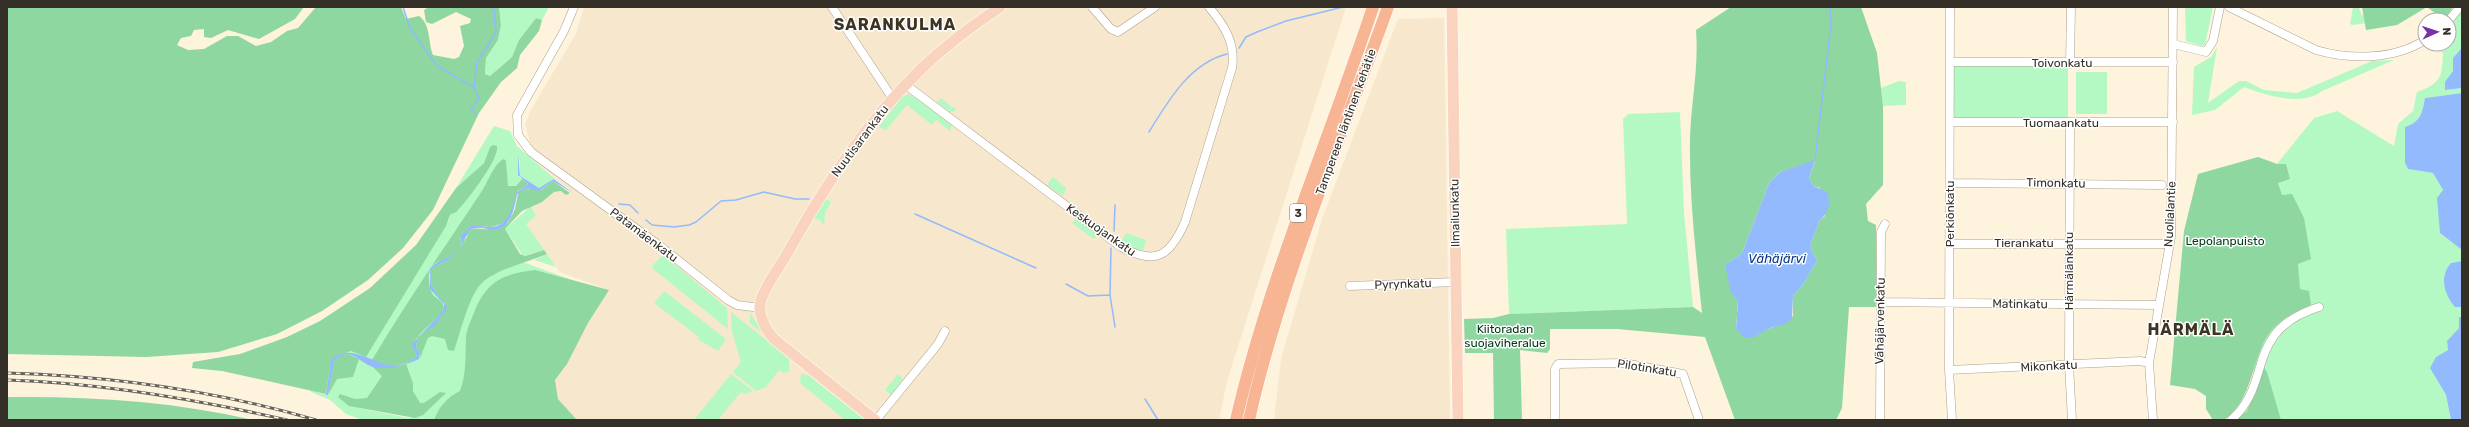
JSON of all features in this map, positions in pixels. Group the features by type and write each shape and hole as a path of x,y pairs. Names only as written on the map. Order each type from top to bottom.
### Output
{"highway":[{"name":"Tampereen läntinen kehätie","path":"1249,420 1274,325 1292,267 1388,7"},
{"name":"Tampereen läntinen kehätie","path":"1236,420 1261,320 1372,8"}],"main road":[{"name":"Nuutisarankatu","path":"761,308 763,296 832,178 852,147 906,85 955,40 1000,7"},
{"name":"Ilmailunkatu","path":"1452,7 1458,420"},
{"path":"761,308 764,324 774,339 875,420"}],"street":[{"name":"Patamäenkatu","path":"574,7 564,31 520,107 516,125 522,143 531,152 660,246 728,300 737,305 761,308"},
{"path":"832,7 893,99"},
{"path":"1092,7 1112,29 1118,32 1155,7"},
{"name":"Keskuojankatu","path":"906,85 1121,247 1138,257 1157,255 1169,250 1176,242 1185,222 1232,68 1234,57 1228,33 1209,7"},
{"name":"Perkiönkatu","path":"1950,7 1949,370 1952,420"},
{"path":"2070,64 2071,7"},
{"name":"Nuolialantie","path":"2151,420 2149,363 2170,244 2173,122 2173,7"},
{"path":"2173,44 2206,52 2213,41 2220,7"},
{"path":"2230,7 2310,48 2331,55 2345,57 2384,54 2407,48 2417,44"},
{"name":"Toivonkatu","path":"1951,62 2070,64 2173,62"},
{"name":"Tuomaankatu","path":"1950,122 2173,122"},
{"name":"Härmälänkatu","path":"2070,123 2069,365 2072,420"},
{"name":"Timonkatu","path":"1950,183 2162,184"},
{"name":"Vähäjärvenkatu","path":"1880,420 1881,232 1885,224"},
{"name":"Tierankatu","path":"1950,244 2170,244"},
{"name":"Pyrynkatu","path":"1350,286 1456,282"},
{"name":"Matinkatu","path":"1881,302 2159,305"},
{"path":"2231,420 2239,411 2252,389 2271,338 2293,319 2319,307"},
{"path":"875,420 938,344 946,331"},
{"name":"Mikonkatu","path":"1949,370 2140,361 2149,363"},
{"name":"Pilotinkatu","path":"1555,420 1555,369 1558,364 1562,363 1624,363 1680,372 1686,377 1699,420"}],"shaded area":[{"path":"584,7 1346,7 1227,381 1219,420 577,420 558,399 555,380 567,364 588,323 609,290 560,272 525,224 536,216 531,206 542,202 556,191 574,194 535,161 525,124 532,108 576,34"},
{"path":"1444,18 1450,420 1274,420 1281,359 1322,219 1398,19"}],"green space":[{"path":"7,7 304,7 295,19 259,39 228,30 211,38 204,37 204,29 194,30 191,36 181,38 177,45 188,50 204,49 227,36 238,36 256,46 271,42 287,31 298,28 316,7 401,7 406,19 419,16 426,24 433,55 454,59 459,57 464,46 460,26 470,23 471,19 456,12 432,24 426,22 424,10 429,7 499,7 501,25 498,40 486,58 485,74 490,76 512,57 519,40 536,18 542,20 539,31 520,55 517,68 501,82 479,113 433,210 403,248 368,280 322,311 277,334 218,352 146,357 7,354"},
{"path":"499,7 549,7 542,20 536,18 519,40 512,57 490,76 485,74 486,58 498,40 501,25"},
{"name":"Kiitoradan suojaviheralue","path":"1731,7 1861,7 1877,53 1883,106 1883,185 1866,204 1868,221 1876,225 1877,307 1849,307 1842,408 1836,420 1735,420 1705,337 1617,329 1550,329 1550,349 1547,353 1520,350 1522,420 1494,420 1493,353 1465,353 1464,319 1493,318 1509,314 1693,307 1702,313 1693,226 1690,161 1690,139 1696,71 1696,30","holes":["1815,161 1809,179 1814,186 1820,188 1825,216 1819,221 1811,243 1811,249 1817,261 1802,286 1793,296 1793,316 1785,323 1760,333 1736,329 1738,299 1725,265 1742,253 1769,183 1780,172"]},
{"path":"2185,7 2213,7 2205,45 2202,46 2186,41"},
{"path":"2353,7 2359,7 2361,14 2367,18 2367,23 2350,24"},
{"path":"2362,7 2427,7 2397,25 2366,30"},
{"path":"2427,7 2453,7 2450,12 2434,12"},
{"path":"2462,11 2462,49 2453,58 2453,71 2445,90 2462,88 2462,93 2425,98 2418,120 2405,128 2405,163 2408,169 2433,173 2443,190 2440,233 2462,250 2462,261 2451,263 2455,307 2462,307 2459,328 2447,341 2448,350 2436,357 2435,377 2446,395 2451,420 2237,420 2247,409 2255,391 2255,377 2253,370 2271,198 2258,157 2277,164 2314,118 2337,111 2394,146 2398,124 2413,111 2417,92 2431,86 2436,82 2441,74 2443,53 2440,52 2457,52 2457,18"},
{"path":"2217,47 2208,103 2239,81 2246,81 2264,90 2297,93 2372,61 2394,60 2322,91 2314,96 2294,99 2283,98 2244,87 2215,110 2192,115 2194,67 2211,57"},
{"path":"1954,66 2068,66 2068,120 1954,120"},
{"path":"2076,72 2107,72 2107,114 2076,114"},
{"path":"1899,81 1906,82 1906,105 1883,106 1881,88"},
{"path":"909,94 920,100 952,125 950,131 936,120 932,125 907,105 886,130 879,127 902,97"},
{"path":"941,98 953,108 956,107 955,111 950,112 937,102"},
{"path":"1680,112 1684,213 1693,307 1509,314 1506,229 1627,224 1623,119 1628,114"},
{"path":"494,126 510,131 517,146 555,179 539,188 520,176 519,154 519,177 522,179 516,186 509,187 506,180 506,161 500,161 487,185 440,253 520,261 607,293 540,395 562,420 428,420 421,418 419,420 363,420 346,414 330,400 311,392 311,390 328,395 329,393 306,347 448,222 450,215 457,211 483,178 490,147 484,163 456,188","holes":["349,406 417,417 408,418"]},
{"path":"493,145 497,146 497,152 488,169 462,205 456,212 450,215 446,226 366,357 351,351 336,356 330,366 326,394 222,371 192,368 193,362 240,354 287,337 320,321 370,288 416,245 456,188 484,163 490,147"},
{"name":"Lepolanpuisto","path":"2258,157 2277,164 2286,164 2290,179 2278,183 2282,195 2292,194 2304,218 2311,259 2298,264 2300,289 2309,291 2311,305 2284,319 2273,329 2264,342 2245,394 2239,404 2233,413 2224,420 2213,420 2206,409 2206,396 2195,389 2170,385 2184,231 2198,174"},
{"path":"504,159 506,161 508,186 516,186 522,179 528,184 517,192 513,209 504,223 491,227 471,226 460,239 462,241 460,247 467,237 468,232 471,230 489,229 508,223 515,209 518,193 527,188 541,190 553,181 570,193 566,195 561,191 554,192 542,202 522,211 505,229 520,254 525,256 544,250 547,254 511,267 486,279 480,285 472,299 454,351 448,350 445,339 432,336 428,338 420,358 420,353 416,347 418,337 440,319 446,304 433,288 431,279 432,268 448,260 452,254 433,265 483,190 497,165"},
{"path":"1053,177 1066,188 1063,196 1047,185"},
{"path":"826,199 831,202 825,213 824,225 819,219 814,219"},
{"path":"531,206 536,216 526,224 544,250 523,256 505,229"},
{"path":"1076,219 1096,234 1096,238 1092,238 1072,223"},
{"path":"1126,233 1146,240 1143,251 1126,246 1121,242"},
{"path":"547,254 556,267 534,260"},
{"path":"663,255 727,308 728,329 653,269 652,266"},
{"path":"430,270 429,284 433,295 442,302 444,309 441,314 415,340 413,346 417,356 407,363 395,365 384,364 372,360"},
{"path":"535,270 609,290 588,323 567,364 555,380 558,399 577,420 434,420 444,403 451,396 460,391 465,371 466,336 468,326 480,300 498,280 514,274"},
{"path":"664,291 726,339 718,351 697,339 699,337 654,303"},
{"path":"731,312 789,358 789,371 784,373 779,370 766,387 756,391 733,372 741,362 732,332"},
{"path":"750,313 766,336 750,323"},
{"path":"348,354 359,359 353,377 337,379 328,395 334,360 341,355"},
{"path":"406,364 413,383 413,391 420,403 424,403 440,392 446,393 423,415 415,418 349,406 338,397 340,394 355,399 367,398 382,376 373,367 396,367"},
{"path":"2264,367 2267,372 2281,420 2237,420 2247,411"},
{"path":"731,374 753,391 745,394 741,392 718,420 694,420"},
{"path":"801,374 808,375 865,420 845,420 800,383"},
{"path":"898,374 903,379 891,395 885,390"},
{"path":"7,397 131,401 192,408 253,420 7,420"}],"water":[{"path":"2461,49 2462,88 2445,90 2445,82 2453,71 2453,58"},
{"path":"2462,93 2462,250 2440,233 2437,198 2443,190 2433,173 2408,169 2405,163 2405,127 2418,120 2425,98"},
{"path":"518,155 520,176 539,188 554,179 574,194 553,181 539,191 527,188 517,194 510,220 506,225 495,230 475,228 469,231 462,245 458,249 461,245 461,236 471,226 494,227 508,217 513,206 516,193 528,184 518,175"},
{"name":"Vähäjärvi","path":"1815,160 1809,179 1814,186 1827,192 1829,200 1827,211 1819,221 1811,243 1811,249 1817,261 1802,286 1793,296 1792,319 1786,324 1770,328 1752,338 1744,337 1736,329 1738,300 1731,293 1725,265 1742,253 1769,183 1780,172"},
{"path":"456,251 448,260 432,268 431,283 444,301 447,309 435,325 419,336 444,309 444,304 430,289 430,269 436,263"},
{"path":"2462,261 2462,307 2455,307 2448,297 2444,280 2447,268 2451,263"},
{"path":"2459,317 2462,317 2462,420 2451,420 2446,395 2430,368 2436,357 2448,350 2447,341 2459,328"},
{"path":"418,338 416,347 420,353 419,359 399,366 390,368 372,367 351,355 346,354 341,356 334,361 328,395 326,395 331,360 341,354 351,353 383,363 394,365 405,363 417,356 412,345"}],"waterway":[{"path":"403,7 410,28 437,66 474,87 479,98 471,109 476,114"},
{"path":"474,87 477,63 496,32 494,18 495,11 491,7"},
{"path":"1239,48 1246,37 1257,32 1286,21 1343,7"},
{"path":"1815,160 1831,24 1830,7"},
{"path":"1149,132 1172,96 1191,74 1214,59 1227,54"},
{"path":"646,220 652,225 674,227 689,225 696,222 721,201 736,200 764,192 795,199 809,199"},
{"path":"619,204 630,205 638,213"},
{"path":"1114,231 1115,205"},
{"path":"915,214 1036,268"},
{"path":"1111,248 1110,295 1115,327"},
{"path":"1066,284 1088,296 1110,295"},
{"path":"1145,399 1158,420"}],"railway":[{"path":"7,373 85,378 163,387 241,401 316,420"},
{"path":"7,380 113,388 218,405 287,420"}],"district":[{"name":"SARANKULMA","path":"895,24"},
{"name":"HÄRMÄLÄ","path":"2191,329"}]}
